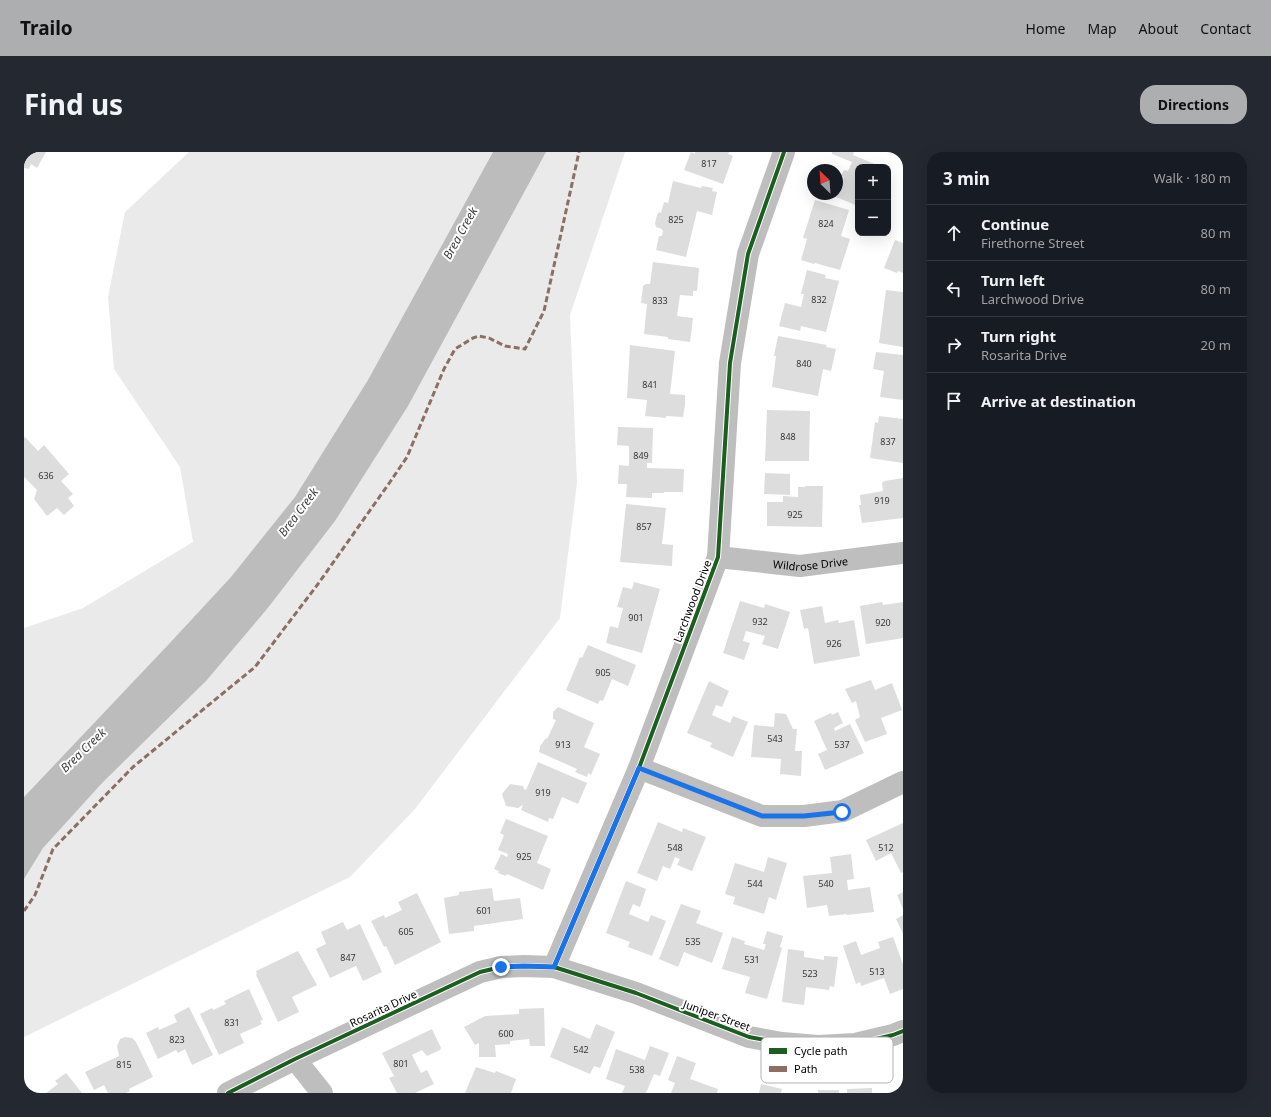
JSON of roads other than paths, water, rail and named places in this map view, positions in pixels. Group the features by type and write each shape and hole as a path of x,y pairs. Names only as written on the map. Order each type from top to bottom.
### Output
{"street":[{"name":"Larchwood Drive","path":"554,967 639,768 718,557 730,362 748,254 784,152"},
{"name":"Wildrose Drive","path":"718,557 800,566 903,553"},
{"path":"639,768 762,816 804,816 842,812 903,782"},
{"name":"Rosarita Drive","path":"228,1093 295,1059 480,972 501,967 554,967"},
{"name":"Juniper Street","path":"554,967 636,994 749,1037 761,1039"},
{"name":"Juniper Street","path":"884,1037 903,1031"},
{"path":"295,1059 322,1093"}],"water":[{"name":"Brea Creek","path":"493,152 546,152 408,406 335,521 267,609 206,681 103,782 43,848 24,879 24,797 231,577 295,497 368,380"}]}
